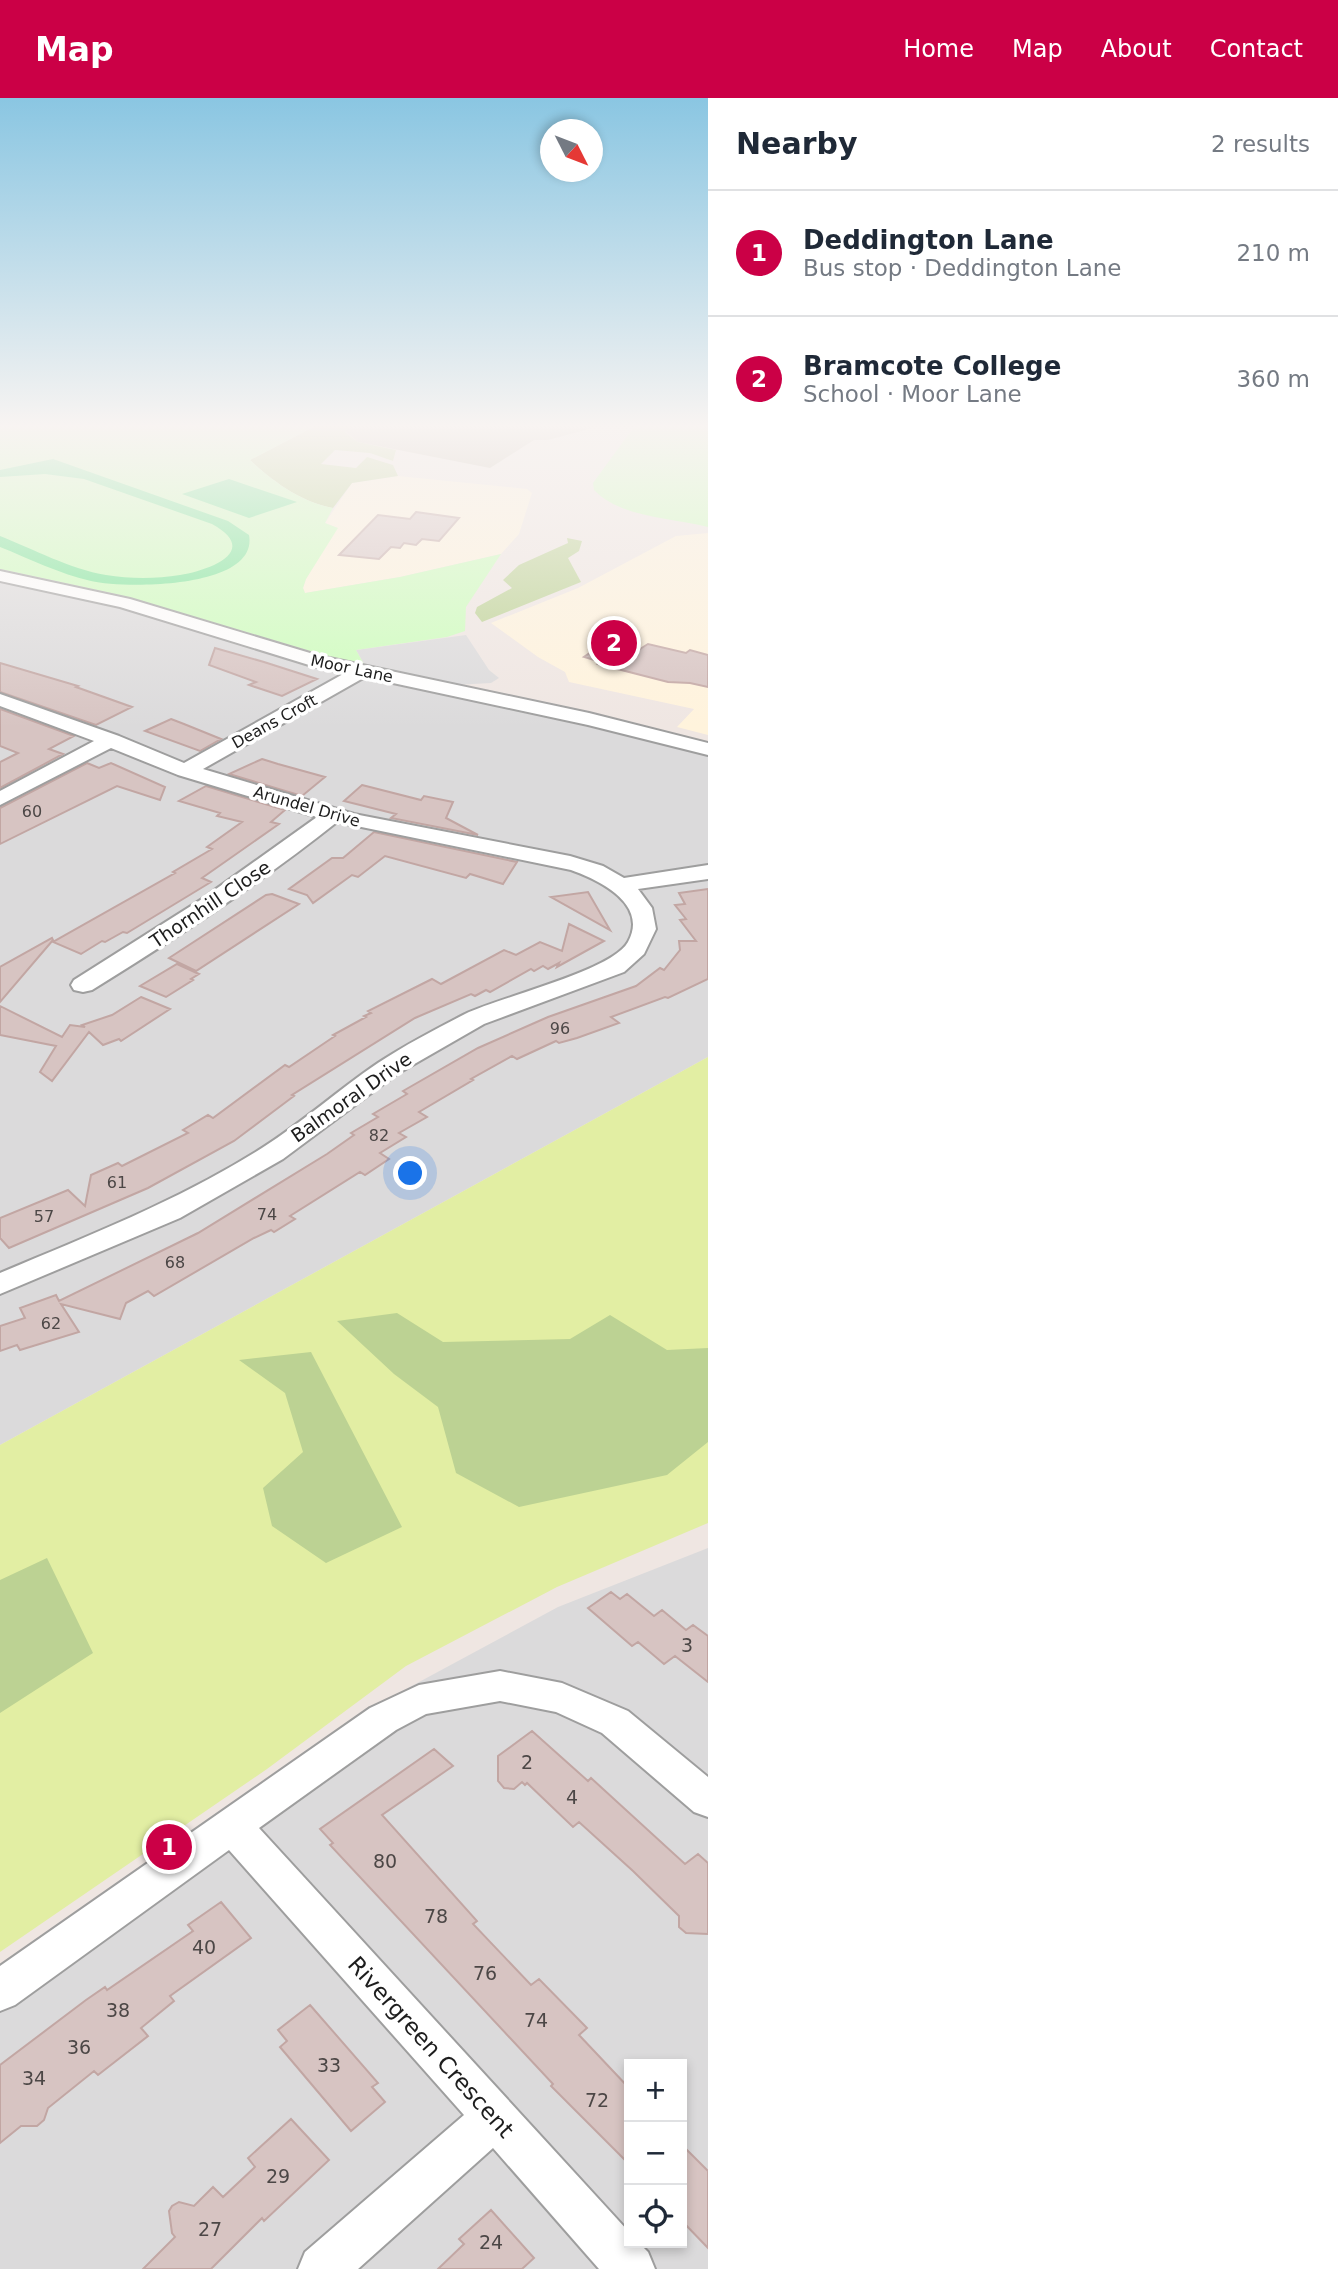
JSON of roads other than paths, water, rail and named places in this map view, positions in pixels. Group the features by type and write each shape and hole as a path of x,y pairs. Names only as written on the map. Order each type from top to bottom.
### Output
{"street":[{"name":"Moor Lane","path":"0,576 124,603 295,655 589,719 708,749"},
{"name":"Deans Croft","path":"185,771 362,671"},
{"name":"Arundel Drive","path":"0,700 112,740 185,771 333,815 569,863 621,885"},
{"path":"0,799 112,740"},
{"name":"Thornhill Close","path":"83,985 195,917 288,852 333,815"},
{"path":"621,885 708,872"},
{"name":"Balmoral Drive","path":"0,1284 119,1236 182,1206 273,1153 388,1068 475,1019 515,1002 591,977 629,958 644,936 643,916 621,885"},
{"path":"0,1991 232,1825 395,1713 419,1700 500,1686 562,1698 615,1722 708,1800"},
{"name":"Rivergreen Crescent","path":"232,1825 631,2269"},
{"path":"322,2269 495,2117"}],"place":[{"name":"Bramcote College","path":"614,643"},
{"name":"Deddington Lane","path":"169,1847"}]}
